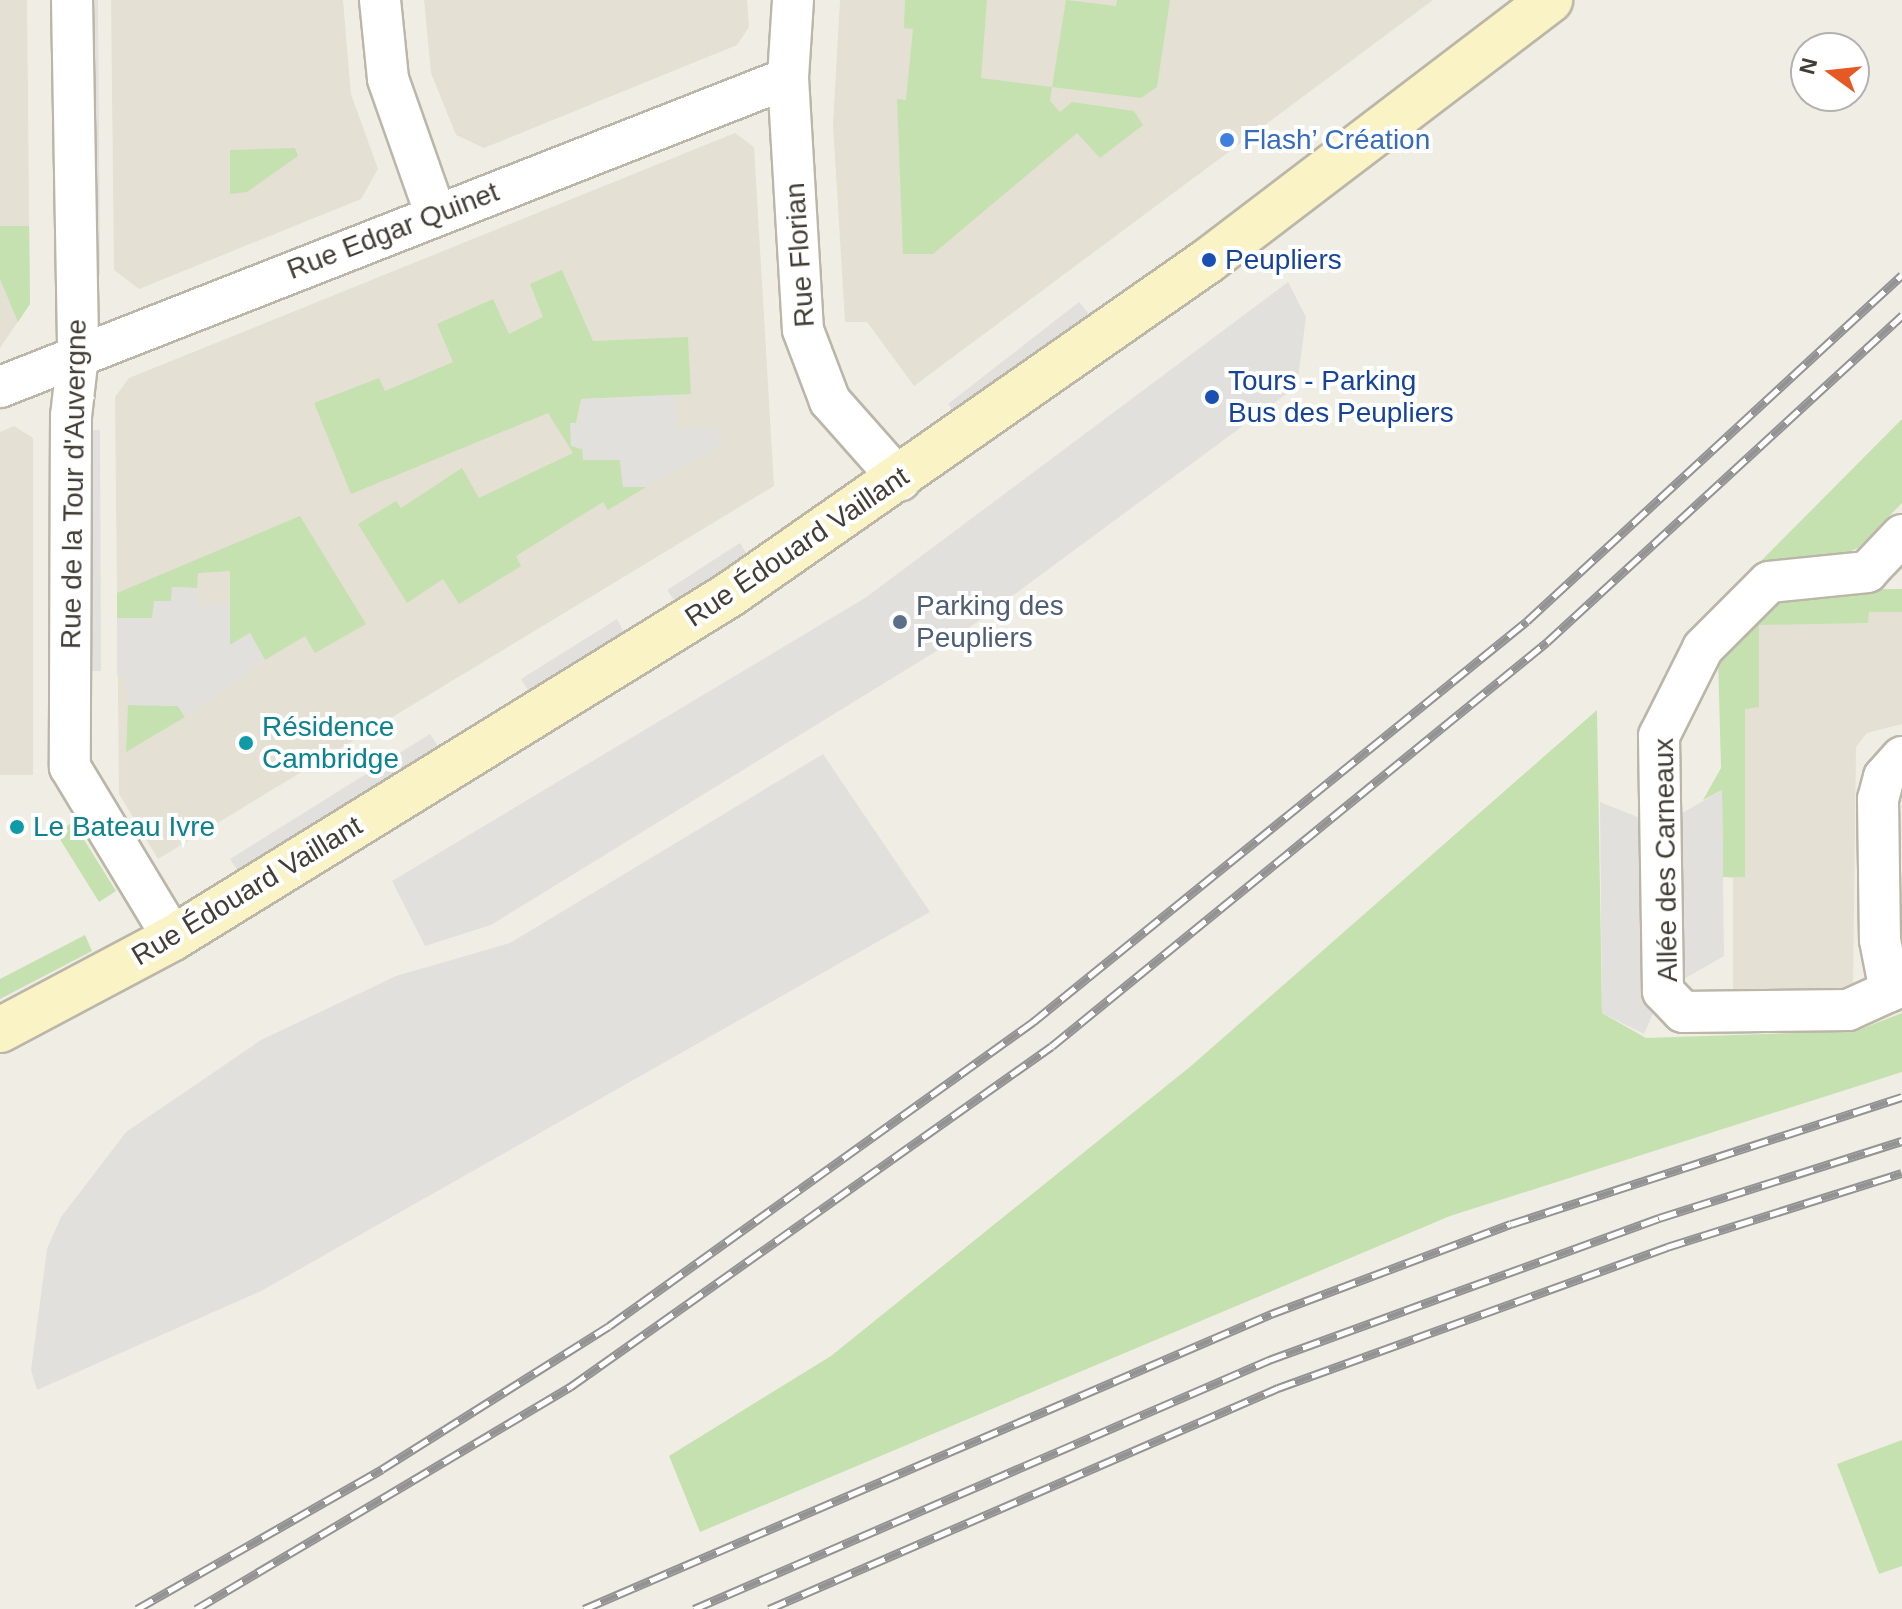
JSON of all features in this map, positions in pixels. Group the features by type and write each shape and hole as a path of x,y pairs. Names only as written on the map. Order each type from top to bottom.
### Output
{"main road":[{"name":"Rue Édouard Vaillant","path":"0,1030 173,938 729,595 900,480 1256,225 1535,5"}],"street":[{"name":"Rue de la Tour d'Auvergne","path":"72,0 78,355 71,416 70,767 173,938"},
{"path":"380,0 388,79 436,215"},
{"name":"Rue Florian","path":"793,0 788,78 803,330 814,372 900,480"},
{"name":"Rue Edgar Quinet","path":"0,387 788,78"},
{"name":"Allée des Carneaux","path":"1896,988 1848,1010 1683,1012 1663,991 1659,736 1703,648 1769,582 1867,572 1902,535"},
{"path":"1896,988 1880,940 1878,799 1884,777 1902,757"}],"shaded area":[{"path":"0,0 27,0 30,304 0,348"},
{"path":"82,0 98,0 100,275 83,275"},
{"path":"111,0 343,0 351,94 378,169 361,199 139,289 114,270"},
{"path":"424,0 747,0 749,27 737,45 484,148 456,135 431,73"},
{"path":"840,0 1433,0 914,386 867,322 845,322 833,125"},
{"path":"735,133 754,147 774,486 158,859 119,794 115,397 129,378"},
{"name":"Parking des Peupliers","path":"1288,282 1306,317 1297,386 943,647 491,925 425,946 392,881 865,598"},
{"path":"1079,302 1090,315 959,418 948,404"},
{"path":"674,395 676,430 715,428 723,444 646,487 623,487 620,460 583,460 582,446 571,446 570,423 581,423 581,399"},
{"path":"14,426 33,438 33,775 0,775 0,432"},
{"path":"84,430 100,430 101,671 85,671"},
{"path":"740,543 748,556 676,603 667,590"},
{"path":"172,587 197,588 198,606 230,605 230,645 250,633 265,660 185,717 178,706 128,705 127,676 117,675 117,618 152,618 154,601 171,601"},
{"path":"1902,589 1902,724 1867,733 1856,747 1853,988 1733,992 1733,878 1723,877 1722,644 1777,592"},
{"path":"617,619 626,636 531,695 521,679"},
{"path":"430,734 438,746 238,871 230,859"},
{"path":"823,754 930,912 261,1291 37,1390 31,1370 47,1249 61,1217 126,1132 261,1040 396,976 510,943"},
{"path":"1722,790 1724,956 1663,991 1644,1034 1602,1013 1600,802 1640,818 1682,813"}],"green space":[{"path":"905,0 987,0 981,78 1052,87 1050,101 1060,112 1072,102 1134,111 1143,125 1100,158 1077,133 933,254 903,254 897,99 906,100 913,29 904,28"},
{"path":"1066,0 1116,6 1117,0 1170,0 1157,87 1141,98 1052,87"},
{"path":"295,148 298,156 247,192 230,194 230,150"},
{"path":"0,226 29,226 30,304 18,322 0,279"},
{"path":"562,270 593,341 688,337 691,394 581,399 571,446 620,460 623,487 646,487 608,510 603,502 516,556 521,566 459,604 443,579 407,603 358,524 396,501 401,508 462,468 479,498 573,453 548,413 351,494 314,403 379,378 385,391 453,362 437,324 493,299 509,334 543,317 530,284"},
{"path":"1902,419 1902,503 1858,548 1827,561 1759,563"},
{"path":"300,516 366,624 315,653 305,636 265,660 250,633 230,645 230,571 198,573 197,588 173,587 171,602 152,618 117,618 117,593"},
{"path":"1902,589 1902,612 1869,612 1868,623 1759,625 1759,707 1745,709 1745,877 1723,877 1722,790 1703,800 1721,768 1718,658 1789,590"},
{"path":"128,705 178,706 185,717 126,752"},
{"path":"1597,710 1602,1013 1646,1038 1856,1031 1902,1013 1902,1072 1450,1216 700,1532 669,1456 831,1356 1191,1066"},
{"path":"73,822 116,891 99,902 56,833"},
{"path":"85,935 92,951 0,999 0,979"},
{"path":"1902,1440 1902,1566 1879,1574 1837,1464"}],"railway":[{"path":"137,1609 382,1469 609,1326 1033,1022 1527,621 1902,275"},
{"path":"196,1609 570,1387 1052,1046 1547,642 1902,315"},
{"path":"584,1609 1271,1314 1511,1224 1902,1097"},
{"path":"694,1609 1269,1360 1659,1218 1902,1141"},
{"path":"769,1609 1278,1388 1667,1247 1902,1173"}],"place":[{"name":"Flash’ Création","path":"1227,140"},
{"name":"Peupliers","path":"1209,260"},
{"name":"Tours - Parking Bus des Peupliers","path":"1212,397"},
{"name":"Parking des Peupliers","path":"900,622"},
{"name":"Résidence Cambridge","path":"246,743"},
{"name":"Le Bateau Ivre","path":"17,827"}]}
